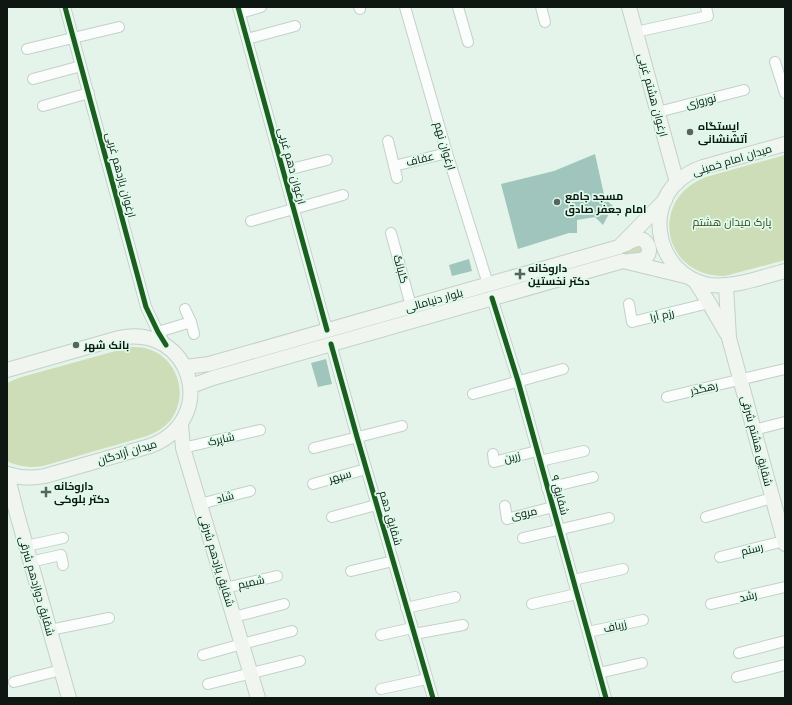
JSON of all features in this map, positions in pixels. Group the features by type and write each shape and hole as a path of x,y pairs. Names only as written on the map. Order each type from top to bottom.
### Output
{"main road":[{"name":"ارغوان هشتم غربی","path":"629,7 677,183"},
{"name":"میدان امام خمینی","path":"690,278 677,269 670,261 661,242 659,220 661,210 670,191 685,176 694,170 785,144"},
{"name":"بلوار دنیامالی","path":"185,367 209,364 619,247 665,200"},
{"path":"619,247 640,239 645,241 648,245 648,255 645,258 641,260 623,261"},
{"name":"بلوار دنیامالی","path":"190,386 213,378 623,261 690,278"},
{"path":"690,278 704,284 726,286 785,271"},
{"name":"شقایق هشتم شرقی","path":"690,278 709,303 729,338"},
{"name":"شقایق هشتم شرقی","path":"726,286 729,338 772,498 781,514 785,542"},
{"name":"میدان آزادگان","path":"7,370 129,336 148,337 166,345 177,355 185,367 189,377 191,396 186,415 181,424 171,435 159,443 36,478 16,477 7,474"},
{"name":"شقایق یازدهم شرقی","path":"181,424 183,448 258,698"},
{"name":"شقایق دوازدهم شرقی","path":"7,474 12,515 26,546 69,698"}],"street":[{"name":"ارغوان یازدهم غربی","path":"67,7 81,66 146,307 166,345"},
{"path":"239,10 261,7"},
{"name":"ارغوان نهم","path":"405,7 446,153 488,284"},
{"path":"458,7 468,42"},
{"path":"541,7 545,22"},
{"path":"636,32 708,16 706,7"},
{"name":"ارغوان دهم غربی","path":"239,10 327,330"},
{"path":"247,39 294,26"},
{"path":"27,49 119,27"},
{"path":"775,62 785,93"},
{"path":"33,78 81,66"},
{"name":"نوروزی","path":"658,112 744,90"},
{"path":"43,106 89,93"},
{"path":"388,141 397,178"},
{"name":"عفاف","path":"394,166 446,153"},
{"path":"283,171 327,160"},
{"path":"251,221 343,195"},
{"name":"گلبانگ","path":"391,232 411,306"},
{"name":"شقایق ۹","path":"492,298 518,382 606,698"},
{"name":"رزم آرا","path":"629,304 632,322 709,303"},
{"path":"185,309 191,322 194,334"},
{"path":"158,332 191,322"},
{"name":"شقایق دهم","path":"331,344 376,505 433,698"},
{"path":"473,394 563,369"},
{"name":"رهگذر","path":"667,397 785,369"},
{"path":"754,430 785,422"},
{"path":"314,448 402,426"},
{"name":"شاپرک","path":"183,448 260,430"},
{"name":"زرین","path":"493,454 494,462 537,451"},
{"path":"540,461 584,451"},
{"name":"سپهر","path":"313,484 366,469"},
{"path":"547,488 593,477"},
{"name":"شاد","path":"200,504 250,491"},
{"path":"706,517 772,498"},
{"path":"332,517 376,505"},
{"name":"مروی","path":"505,506 507,518 553,507"},
{"path":"523,538 608,518"},
{"path":"26,546 63,538"},
{"name":"رستم","path":"720,557 785,542"},
{"path":"30,562 61,555 63,565"},
{"path":"351,571 393,561"},
{"path":"573,580 623,569"},
{"name":"شمیم","path":"225,588 277,576"},
{"name":"رشد","path":"711,604 785,588"},
{"path":"532,604 577,594"},
{"path":"406,608 455,596"},
{"path":"234,617 284,604"},
{"path":"50,630 109,618"},
{"name":"زرباف","path":"588,632 643,620"},
{"path":"381,635 463,625"},
{"path":"203,655 292,631"},
{"path":"739,653 785,641"},
{"path":"208,684 300,661"},
{"path":"599,673 642,663"},
{"path":"737,677 785,665"},
{"path":"14,682 61,670"},
{"path":"381,689 427,679"}],"green space":[{"name":"پارک میدان هشتم","path":"785,155 785,260 725,276 704,273 687,264 676,251 670,235 670,218 676,202 688,188 706,177"},
{"path":"637,245 642,245 643,252 211,373 210,369"},
{"path":"130,347 145,348 156,352 171,366 176,376 180,397 172,418 164,427 147,436 43,466 34,467 16,465 7,461 7,383 18,378"}],"building":[{"name":"مسجد جامع امام جعفر صادق","path":"595,154 605,199 613,206 603,225 595,217 577,220 577,233 569,233 518,249 501,184 554,171"},
{"path":"469,259 472,271 452,276 449,265"},
{"path":"326,359 332,384 318,387 311,363"}],"cycle path":[{"path":"65,7 146,307 166,345"},
{"path":"238,7 327,330"},
{"path":"492,298 518,381 606,698"},
{"path":"331,344 433,698"}],"place":[{"name":"ایستگاه آتشنشانی","path":"690,132"},
{"name":"مسجد جامع امام جعفر صادق","path":"557,202"},
{"name":"داروخانه دکتر نخستین","path":"520,274"},
{"name":"بانک شهر","path":"76,345"},
{"name":"داروخانه دکتر بلوکی","path":"46,492"}]}
